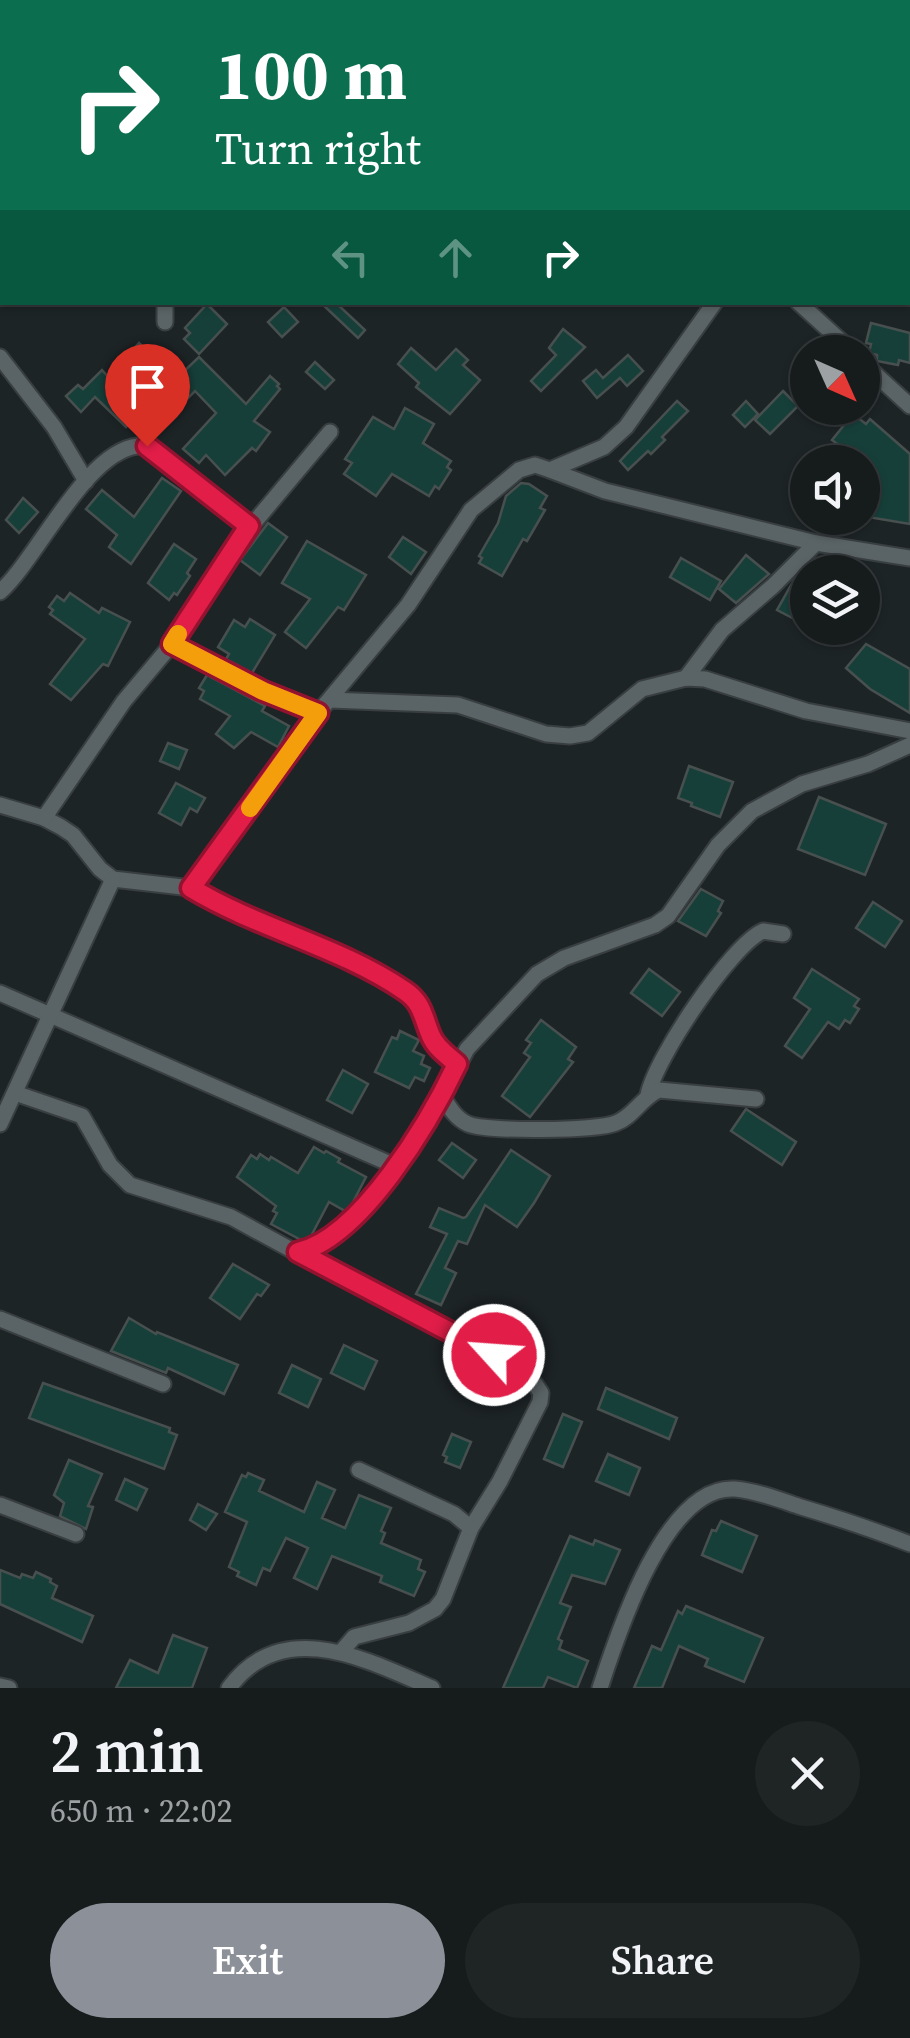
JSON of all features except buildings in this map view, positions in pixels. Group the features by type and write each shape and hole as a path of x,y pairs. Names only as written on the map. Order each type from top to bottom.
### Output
{"street":[{"path":"165,305 165,322"},
{"path":"550,470 604,447 626,427 714,305"},
{"path":"801,305 834,335"},
{"path":"0,358 54,427 86,481"},
{"path":"880,378 910,406"},
{"path":"44,818 124,701 172,644 249,526 330,432"},
{"path":"0,592 86,481 128,448 147,446 249,526"},
{"path":"191,888 318,713 408,604 471,510 519,470 535,464 605,491 816,543 910,558"},
{"path":"686,678 722,630 816,543"},
{"path":"172,644 263,691 318,713"},
{"path":"330,700 458,706 546,734 570,736 588,732 642,689 686,678 705,679 806,710 910,731"},
{"path":"298,1252 314,1249 336,1235 366,1207 442,1096 467,1048 536,974 564,958 655,925 668,916 718,845 752,811 802,784 868,764 910,745"},
{"path":"0,805 44,818 73,836 113,878 191,888 224,908 336,953 405,991 417,1000 432,1039 457,1064"},
{"path":"0,1124 113,878"},
{"path":"648,1095 657,1066 744,944 764,931 783,934"},
{"path":"0,993 394,1166"},
{"path":"442,1096 458,1118 468,1124 543,1128 615,1124 658,1090 756,1099"},
{"path":"14,1093 82,1116 110,1166 130,1185 231,1216 494,1355 541,1393 500,1481 471,1528 443,1598 435,1608 410,1623 354,1636 342,1652"},
{"path":"0,1319 163,1384"},
{"path":"359,1470 454,1514 471,1528"},
{"path":"600,1688 618,1632 651,1562 676,1522 695,1503 713,1493 732,1488 774,1498 910,1544"},
{"path":"0,1505 76,1534"},
{"path":"228,1688 243,1670 268,1656 302,1649 342,1652 432,1688"},
{"path":"0,1686 9,1688"}],"slow traffic":[{"path":"178,634 172,644 263,691 318,713 250,808"}],"route":[{"path":"147,446 249,526 172,644 263,691 318,713 191,888 224,908 336,953 405,991 417,1000 432,1039 457,1064 442,1096 366,1207 336,1235 314,1249 298,1252 394,1306 494,1355"}]}
